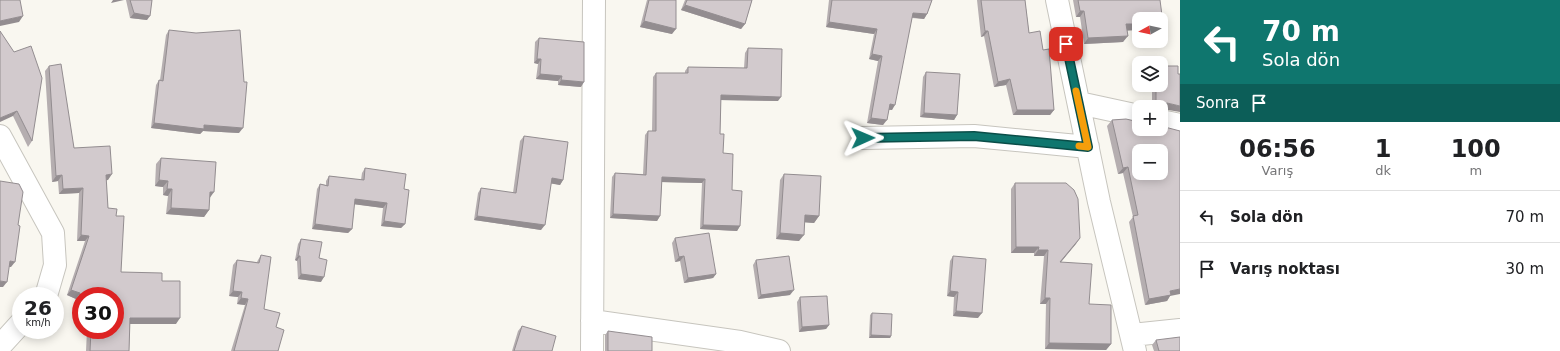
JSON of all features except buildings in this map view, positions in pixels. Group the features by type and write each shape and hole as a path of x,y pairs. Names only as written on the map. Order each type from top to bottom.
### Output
{"street":[{"path":"592,351 594,0"},
{"path":"1057,0 1099,202 1133,343 1180,330"},
{"path":"1079,103 1132,114"},
{"path":"1168,122 1180,125"},
{"path":"0,136 53,232 55,265 49,287"},
{"path":"863,138 974,136 1088,147"},
{"path":"592,321 740,342 779,351"},
{"path":"0,346 12,333"}],"slow traffic":[{"path":"1076,91 1088,147 1079,146"}],"route":[{"path":"863,138 974,136 1088,147 1066,44"}]}
